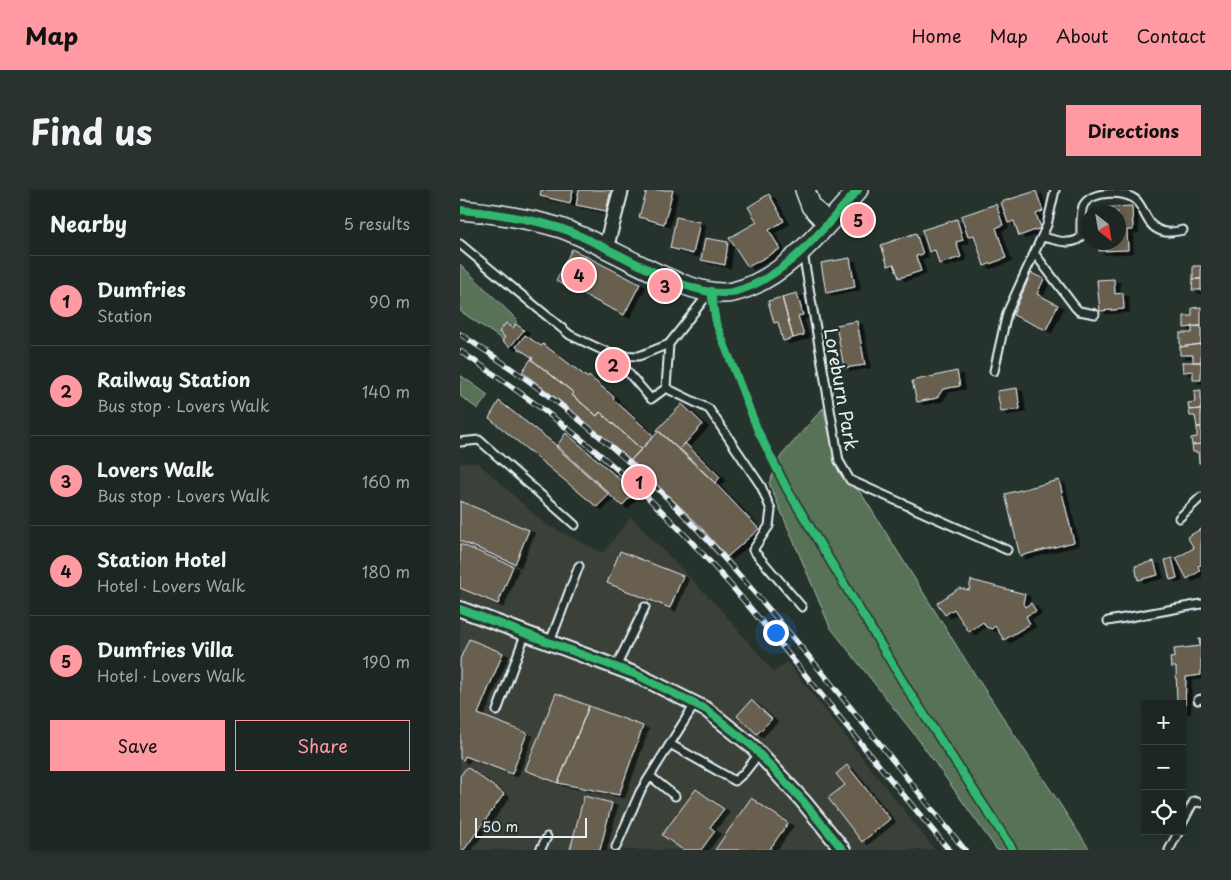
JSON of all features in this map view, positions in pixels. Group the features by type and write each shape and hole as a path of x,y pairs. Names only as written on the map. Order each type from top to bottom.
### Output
{"street":[{"path":"606,247 621,190"},
{"path":"805,190 811,206 827,223"},
{"path":"460,210 557,227 606,247 694,289 732,292 755,283 802,251 858,190"},
{"path":"460,609 616,666 707,710 759,754 803,801 843,850"}],"lane":[{"path":"994,371 1006,313 1042,237 1055,190"},
{"path":"1042,237 1072,243 1078,240 1081,237 1082,207 1086,201 1095,196 1114,192 1129,194 1154,228 1159,231 1170,233 1183,230"},
{"path":"460,244 570,334 613,355 651,399 666,388 669,344"},
{"name":"Loreburn Park","path":"802,251 839,461 850,480 1007,550"},
{"path":"1035,254 1074,307 1079,311 1095,314"},
{"path":"613,355 639,356 669,344 711,291"},
{"path":"666,388 709,409 761,486 771,510 769,526 753,550 802,607"},
{"path":"461,440 479,440 575,525"},
{"path":"1179,518 1201,497"},
{"path":"550,642 580,566"},
{"path":"1108,621 1201,604"},
{"path":"616,666 645,607"},
{"path":"497,711 526,632"},
{"path":"616,847 650,776 695,704"},
{"path":"670,744 735,780 744,773 759,754"},
{"path":"650,776 675,796"},
{"path":"1186,816 1194,801 1201,803"},
{"path":"1169,850 1177,835"},
{"path":"540,850 547,837"}],"shaded area":[{"path":"460,463 478,463 545,524 603,553 631,517 719,608 774,672 787,662 935,850 460,850"}],"green space":[{"path":"460,264 517,320 513,328 506,323 499,332 505,337 503,340 460,311"},
{"path":"460,375 488,395 478,409 460,396"},
{"path":"823,408 839,473 861,493 968,664 1090,850 997,850 918,739 830,627 769,483 781,456"}],"building":[{"path":"541,190 573,190 570,203 540,196"},
{"path":"579,190 611,190 606,211 576,205"},
{"path":"647,190 673,190 664,224 639,217"},
{"path":"1036,191 1043,211 1036,214 1041,228 1019,236 1014,221 1008,223 1001,202"},
{"path":"769,194 784,221 769,230 780,249 748,267 729,238 757,222 748,207"},
{"path":"996,204 1003,225 996,228 1006,258 984,266 974,235 968,237 961,216"},
{"path":"1126,206 1132,206 1133,230 1127,230 1128,250 1099,251 1126,250"},
{"path":"676,217 700,222 693,254 670,248"},
{"path":"957,219 963,240 956,242 961,257 939,264 935,250 929,252 922,230"},
{"path":"916,233 923,254 916,256 921,271 899,278 894,264 888,266 881,245"},
{"path":"705,238 728,242 725,265 701,260"},
{"path":"572,249 640,284 624,315 556,281"},
{"path":"850,258 855,287 826,293 821,263"},
{"path":"1193,266 1201,266 1201,279 1193,279"},
{"path":"1031,273 1044,279 1037,294 1058,305 1046,330 1013,315"},
{"path":"1114,279 1115,294 1123,293 1124,309 1100,311 1097,280"},
{"path":"1193,279 1201,279 1201,290 1192,290"},
{"path":"797,293 803,315 798,316 804,335 793,338 782,297"},
{"path":"782,297 793,338 783,341 778,322 774,323 768,301"},
{"path":"1201,307 1201,326 1184,328 1184,316 1192,316 1192,308"},
{"path":"857,321 865,365 844,368 836,325"},
{"path":"506,323 513,328 516,324 524,330 510,347 502,341 505,337 499,332"},
{"path":"1192,326 1201,326 1201,344 1180,347 1180,333 1192,333"},
{"path":"525,335 541,346 543,344 588,378 589,376 614,397 613,399 654,436 641,449 600,412 597,416 572,395 574,393 531,359 533,358 516,347"},
{"path":"1201,344 1201,362 1193,362 1193,355 1180,355 1180,347"},
{"path":"531,359 574,393 572,395 597,416 600,412 641,449 631,460 522,372"},
{"path":"1182,362 1201,362 1201,380 1193,380 1193,371 1183,372"},
{"path":"957,371 960,386 943,389 937,398 917,402 912,381"},
{"path":"1017,388 1020,409 1001,412 997,391"},
{"path":"1201,390 1201,409 1189,410 1188,403 1195,402 1194,391"},
{"path":"499,401 556,445 610,494 597,507 489,418"},
{"path":"682,404 703,424 679,450 657,430"},
{"path":"1201,409 1201,427 1197,427 1195,416 1190,416 1189,410"},
{"path":"1197,427 1201,427 1201,444 1192,445 1191,438 1197,437"},
{"path":"659,431 715,483 759,529 727,557 696,522 631,460"},
{"path":"566,433 630,488 626,493 630,497 622,506 556,447"},
{"path":"685,443 720,477 715,483 680,449"},
{"path":"1201,444 1201,463 1199,463 1198,452 1193,452 1192,445"},
{"path":"1059,480 1074,542 1020,556 1005,494"},
{"path":"460,501 529,530 515,564 460,541"},
{"path":"1201,529 1201,565 1198,566 1200,571 1187,579 1176,558 1194,548 1187,537"},
{"path":"460,544 513,566 498,604 460,588"},
{"path":"620,551 683,576 670,608 607,583"},
{"path":"1172,558 1177,578 1170,580 1165,560"},
{"path":"1154,561 1158,575 1138,580 1135,566"},
{"path":"971,580 1025,594 1023,603 1025,607 1031,603 1036,611 1026,616 1030,624 1004,640 995,626 992,629 986,627 983,622 969,632 954,609 945,615 937,603 959,588 969,590"},
{"path":"469,639 503,653 478,714 527,733 512,774 465,756 463,760 460,759 460,659"},
{"path":"1199,639 1201,639 1201,675 1186,677 1185,700 1177,700 1176,667 1171,667 1170,658 1175,657 1174,649 1200,646"},
{"path":"556,693 589,706 558,783 525,770"},
{"path":"751,700 772,719 757,734 737,716"},
{"path":"589,706 643,726 619,795 558,783"},
{"path":"847,765 890,819 862,842 828,798 845,785 836,774"},
{"path":"467,767 504,794 464,850 460,850 460,776"},
{"path":"696,789 724,809 710,827 715,831 701,850 683,850 662,835"},
{"path":"584,796 612,803 600,850 570,850"},
{"path":"751,798 788,823 769,850 715,850"}],"railway":[{"path":"460,334 520,375 578,419 634,467 686,517 794,639 965,850"},
{"path":"460,351 518,391 574,434 611,464 669,518 749,606 949,850"}],"cycle path":[{"path":"460,210 509,216 557,227 598,244 670,279 693,288 715,293 733,292 752,285 770,276 787,264 817,236 858,190"},
{"path":"711,291 716,323 758,431 787,489 908,690 1013,850"},
{"path":"460,609 637,675 707,710 752,746 803,801 843,850"}],"place":[{"name":"Dumfries Villa","path":"858,220"},
{"name":"Station Hotel","path":"579,275"},
{"name":"Lovers Walk","path":"665,286"},
{"name":"Railway Station","path":"613,365"},
{"name":"Dumfries","path":"639,482"}]}
